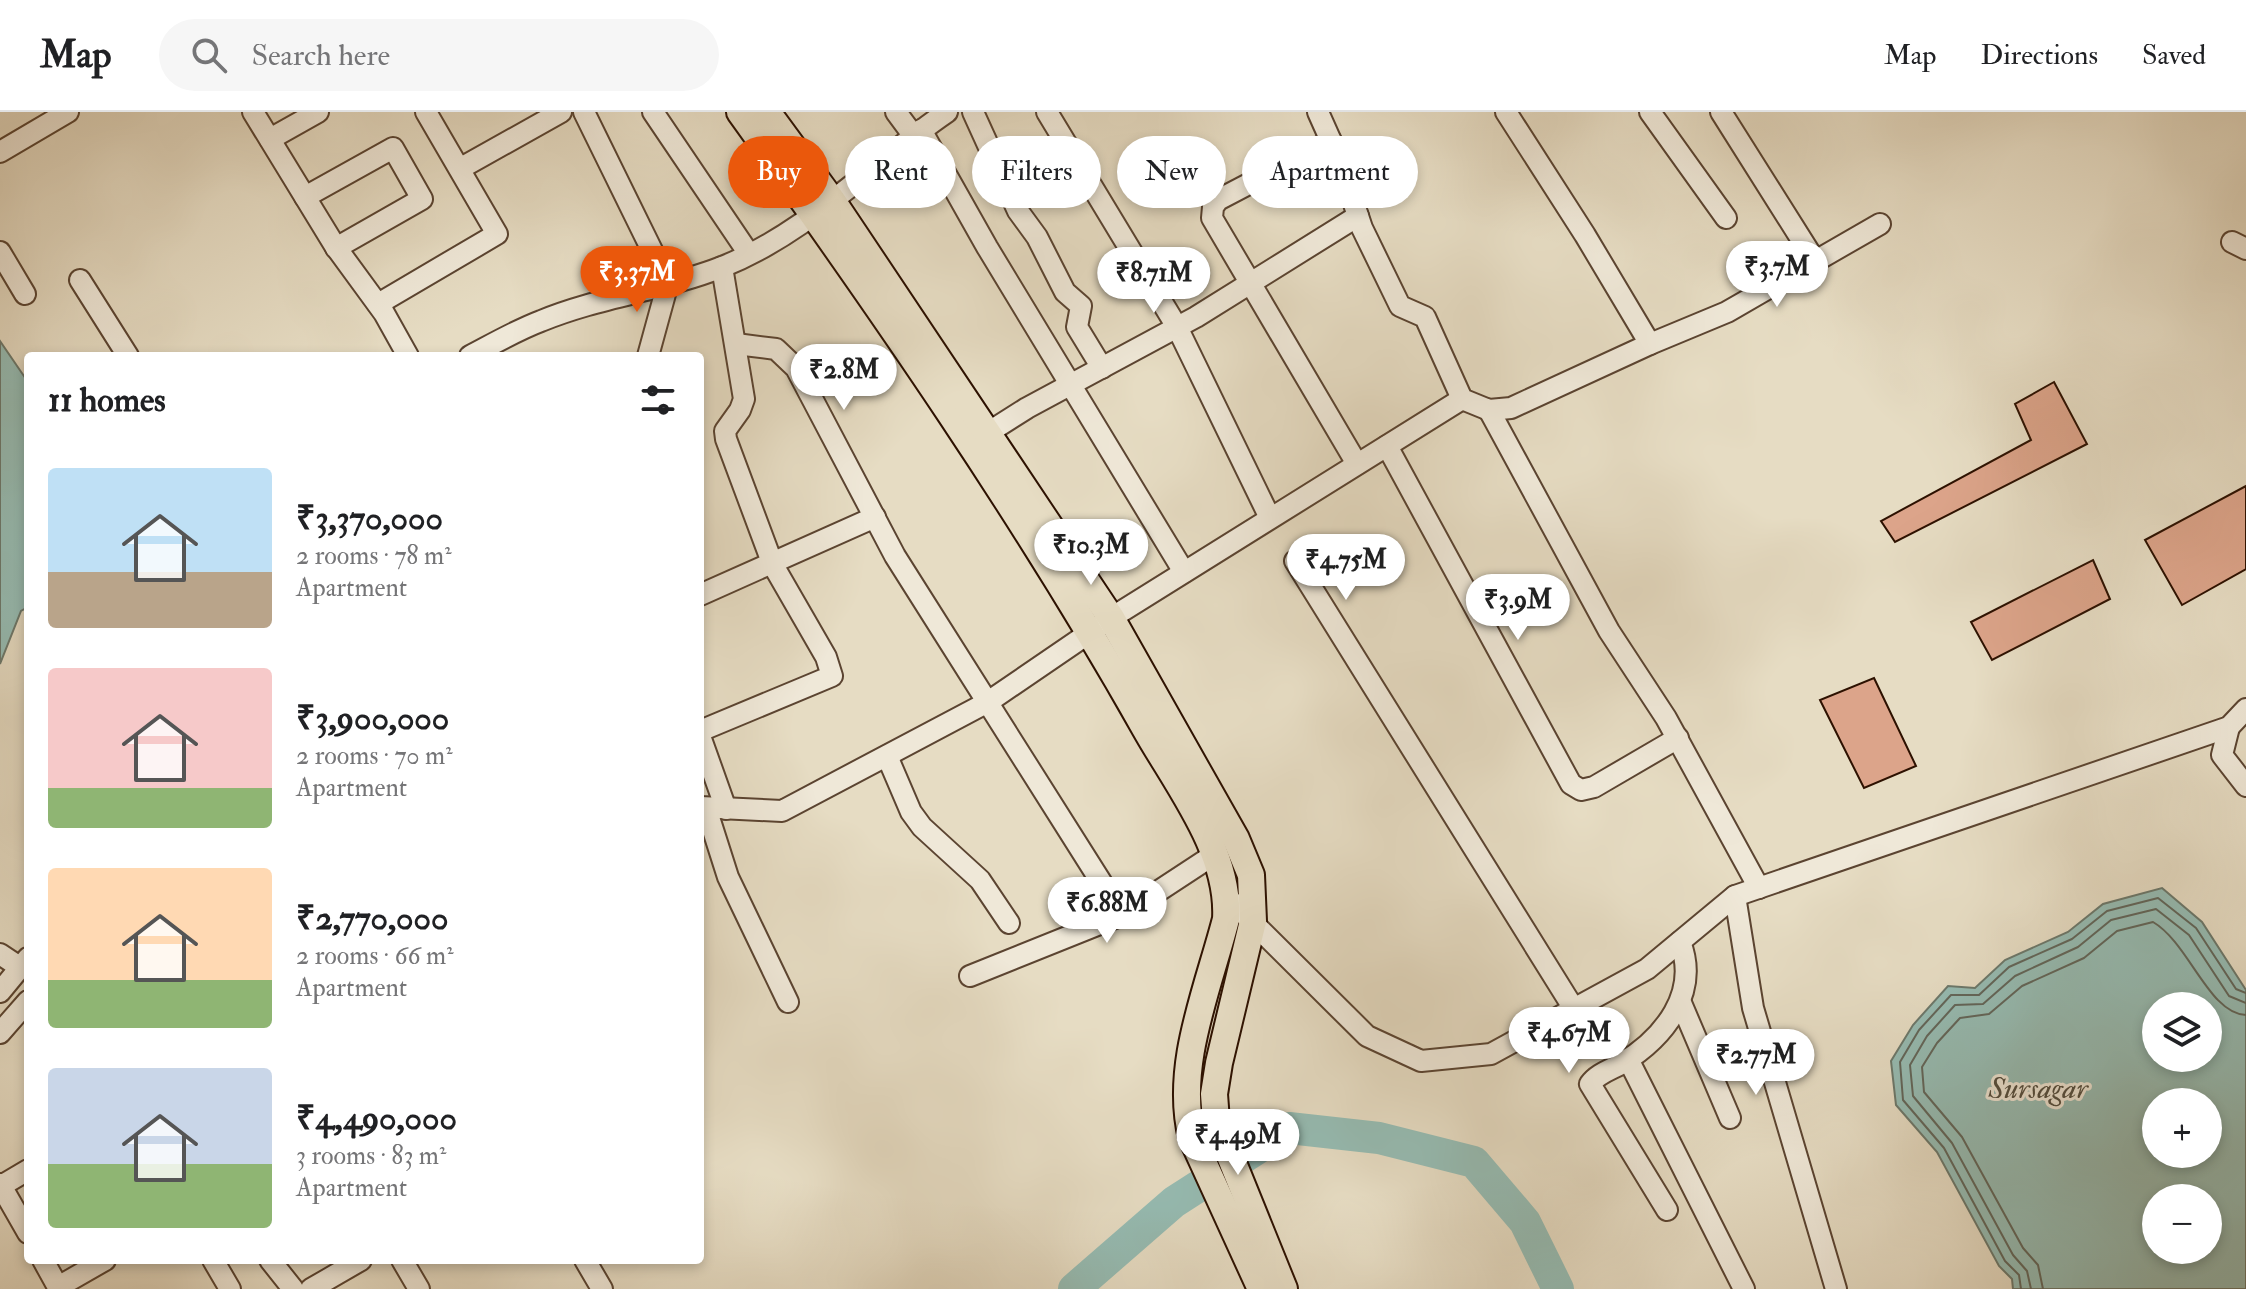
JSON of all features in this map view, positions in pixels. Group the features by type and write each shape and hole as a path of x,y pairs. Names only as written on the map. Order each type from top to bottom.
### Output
{"main road":[{"path":"740,112 761,136"},
{"path":"767,112 781,136"},
{"path":"823,208 979,438 1100,625 1236,839 1251,875 1253,921 1214,1094 1220,1138 1250,1233 1261,1289"},
{"path":"1100,625 1215,854 1227,897 1226,919 1191,1055 1186,1100 1192,1138 1284,1289"}],"street":[{"path":"0,152 68,112"},
{"path":"253,112 336,248 378,304 406,352"},
{"path":"270,139 318,112"},
{"path":"378,304 497,234 426,112"},
{"path":"461,168 561,112"},
{"path":"584,112 668,283 649,352"},
{"path":"653,112 749,254"},
{"path":"896,112 917,132 1184,572"},
{"path":"829,203 917,132 947,112"},
{"path":"973,112 1018,211 1037,237 1065,292 1081,306 1077,327 1102,368"},
{"path":"1047,112 1177,327 1270,518"},
{"path":"1318,112 1329,136"},
{"path":"1506,112 1650,344"},
{"path":"1650,112 1726,218"},
{"path":"1721,112 1815,261"},
{"path":"305,197 393,148 422,199 336,248"},
{"path":"1242,187 1218,200 1213,207 1212,218 1357,464"},
{"path":"478,352 541,320 722,267 780,238 823,208"},
{"path":"1355,208 1400,306 1425,317 1462,399 1489,410 1511,408 1727,312 1880,224"},
{"path":"979,438 1177,327 1358,216"},
{"path":"0,252 25,294"},
{"path":"704,732 832,676 826,657 773,565 726,439 725,431 744,399 722,267"},
{"path":"80,280 125,352"},
{"path":"736,344 776,349 788,358 895,556 1122,915"},
{"path":"710,808 782,811 988,702 1100,625 1462,399"},
{"path":"1489,410 1609,631 1678,738 1759,888"},
{"path":"1387,446 1571,784 1581,790 1594,787 1678,738"},
{"path":"704,593 875,517"},
{"path":"1295,561 1574,1009"},
{"path":"1227,897 1367,1036 1421,1061 1491,1054 1647,969 1735,896 2240,719"},
{"path":"2240,719 2222,755 2246,786"},
{"path":"887,756 911,812 922,827 980,880 1009,923"},
{"path":"704,764 710,808 728,877 788,1002"},
{"path":"970,976 1122,915 1215,854"},
{"path":"1735,896 1753,1008 1836,1289"},
{"path":"1680,942 1685,956 1681,1003 1730,1118"},
{"path":"0,954 24,963 0,992"},
{"path":"1667,1210 1590,1084 1645,1046 1681,1003"},
{"path":"0,1033 24,1006"},
{"path":"1628,1059 1744,1289"},
{"path":"24,1172 0,1185 24,1226"},
{"path":"45,1264 59,1288 98,1264"},
{"path":"215,1264 230,1289"},
{"path":"273,1264 293,1289"},
{"path":"311,1289 354,1264"},
{"path":"404,1264 419,1289"},
{"path":"587,1264 602,1289"}],"water":[{"path":"0,341 24,376 24,609 0,664"},
{"name":"Sursagar","path":"2162,888 2202,922 2246,990 2246,1289 2013,1289 2012,1279 1999,1266 1937,1152 1896,1105 1891,1061 1913,1025 1948,986 1975,988 2005,960 2068,932 2103,904"}],"building":[{"path":"2054,382 2087,444 1895,542 1881,521 2031,440 2015,404"},
{"path":"2246,486 2246,569 2182,605 2145,540"},
{"path":"2093,560 2110,599 1992,660 1971,622"},
{"path":"1874,678 1916,766 1864,788 1820,700"}],"waterway":[{"path":"1074,1289 1174,1202 1289,1128 1379,1138 1474,1162 1525,1222 1558,1289"}]}
